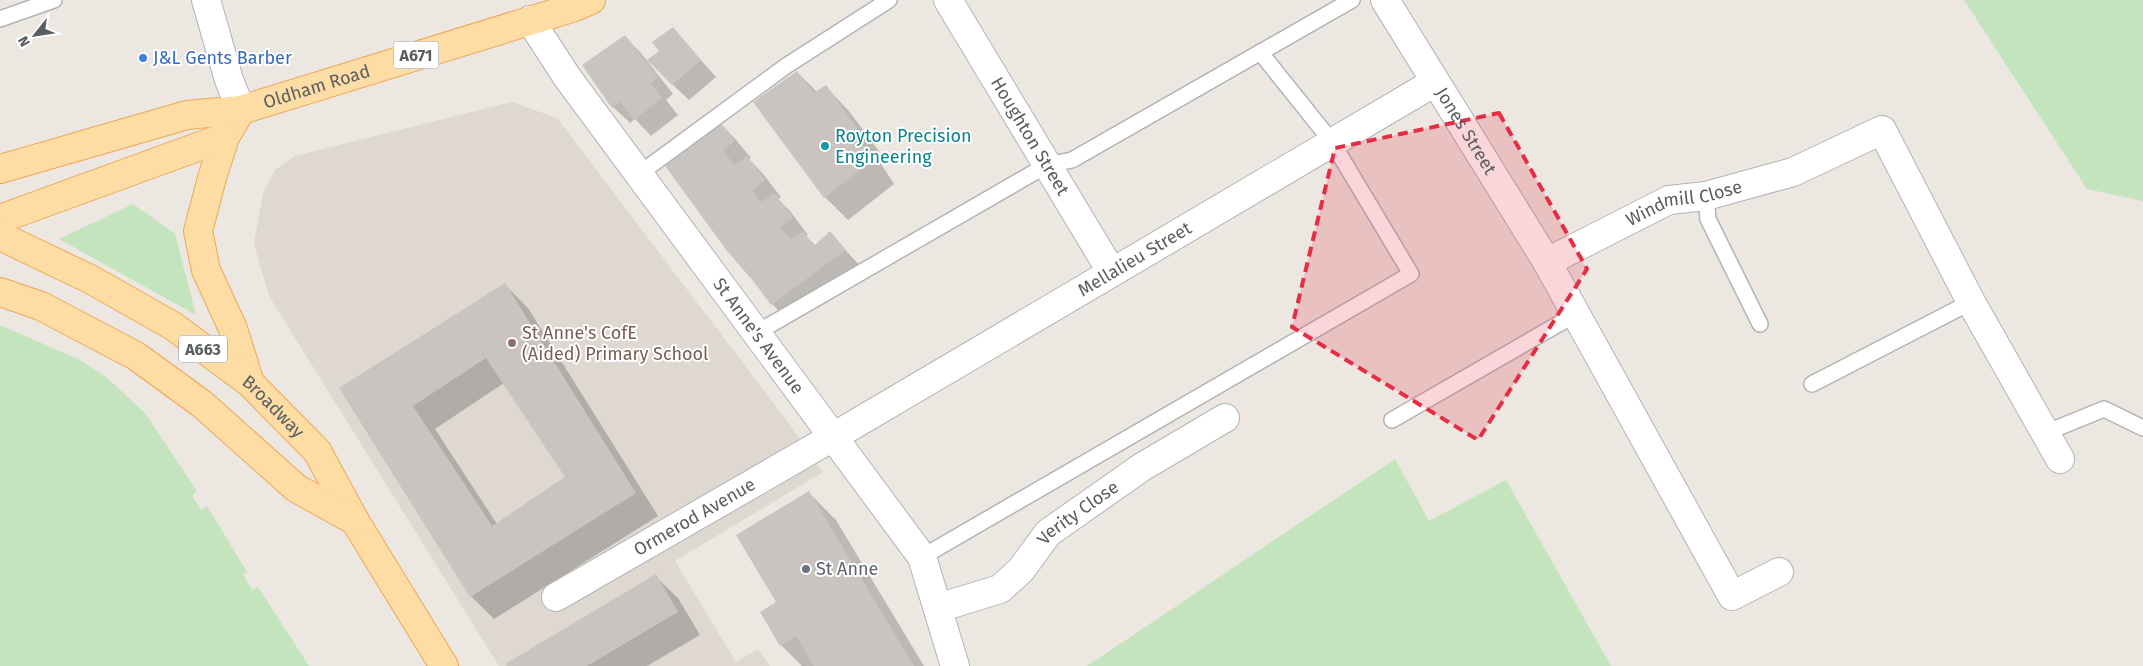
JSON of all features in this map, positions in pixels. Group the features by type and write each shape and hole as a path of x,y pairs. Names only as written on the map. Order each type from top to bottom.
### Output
{"main road":[{"name":"Oldham Road","path":"0,169 187,115 241,110 530,20 580,2"},
{"name":"Oldham Road","path":"241,110 225,137 198,231 206,270 233,329 250,384"},
{"path":"0,218 225,137"},
{"name":"Broadway","path":"0,236 90,280 173,326 250,384 317,451 355,521 444,666"},
{"name":"Broadway","path":"0,292 41,306 136,356 202,404 296,488 355,521"}],"street":[{"path":"206,0 229,80 241,110"},
{"name":"Houghton Street","path":"948,0 1112,271"},
{"name":"Jones Street","path":"1385,0 1547,262"},
{"name":"St Anne's Avenue","path":"530,20 567,77 922,557 955,666"},
{"name":"Mellalieu Street","path":"833,437 1435,82"},
{"name":"Windmill Close","path":"1547,262 1669,200 1706,196 1794,172 1882,130 1971,302 2060,459"},
{"path":"1547,262 1732,596 1779,572"},
{"name":"Verity Close","path":"938,608 1000,589 1021,570 1048,533 1142,467 1225,418"},
{"name":"Ormerod Avenue","path":"556,597 833,437"}],"lane":[{"path":"0,19 54,0"},
{"path":"639,174 786,66 889,0"},
{"path":"756,333 1047,165 1072,160 1352,0"},
{"path":"922,557 1411,274 1332,142 1260,52"},
{"path":"1706,196 1708,219 1760,324"},
{"path":"1812,384 1971,302"},
{"path":"1392,420 1576,314"},
{"path":"2045,433 2104,409 2143,428"}],"highlighted area":[{"path":"1499,113 1587,269 1478,440 1292,327 1335,148"}],"shaded area":[{"name":"St Anne's CofE (Aided) Primary School","path":"512,102 557,118 793,429 823,472 675,561 736,662 758,649 770,666 499,666 269,296 254,244 263,193 275,170 295,156"}],"green space":[{"path":"1964,0 2143,0 2143,201 2087,189"},
{"path":"133,204 175,234 196,315 59,239"},
{"path":"0,325 80,360 105,376 145,413 197,491 192,496 201,510 207,506 247,572 243,574 252,590 258,587 309,666 0,666"},
{"path":"1395,459 1429,521 1506,480 1611,666 1087,666"}],"building":[{"path":"673,27 701,60 672,85 647,60 659,51 652,42"},
{"path":"625,35 658,77 651,83 662,98 634,120 620,102 612,108 582,65"},
{"name":"Royton Precision Engineering","path":"797,71 814,93 826,85 857,128 854,132 873,160 824,198 753,102"},
{"path":"721,123 735,141 723,150 734,165 747,156 765,180 753,190 757,197 762,202 774,193 793,218 780,227 791,239 803,231 814,246 830,231 846,250 771,305 727,251 663,163"},
{"path":"505,283 636,493 470,597 339,388","holes":["486,358 565,477 492,526 413,406"]},
{"name":"St Anne","path":"809,491 914,666 814,666 796,636 780,646 760,612 776,602 736,535"},
{"path":"656,574 678,612 587,666 507,666 505,664"}],"place":[{"name":"J&L Gents Barber","path":"143,58"},
{"name":"Royton Precision Engineering","path":"825,146"},
{"name":"St Anne's CofE (Aided) Primary School","path":"512,343"},
{"name":"St Anne","path":"806,569"}]}
